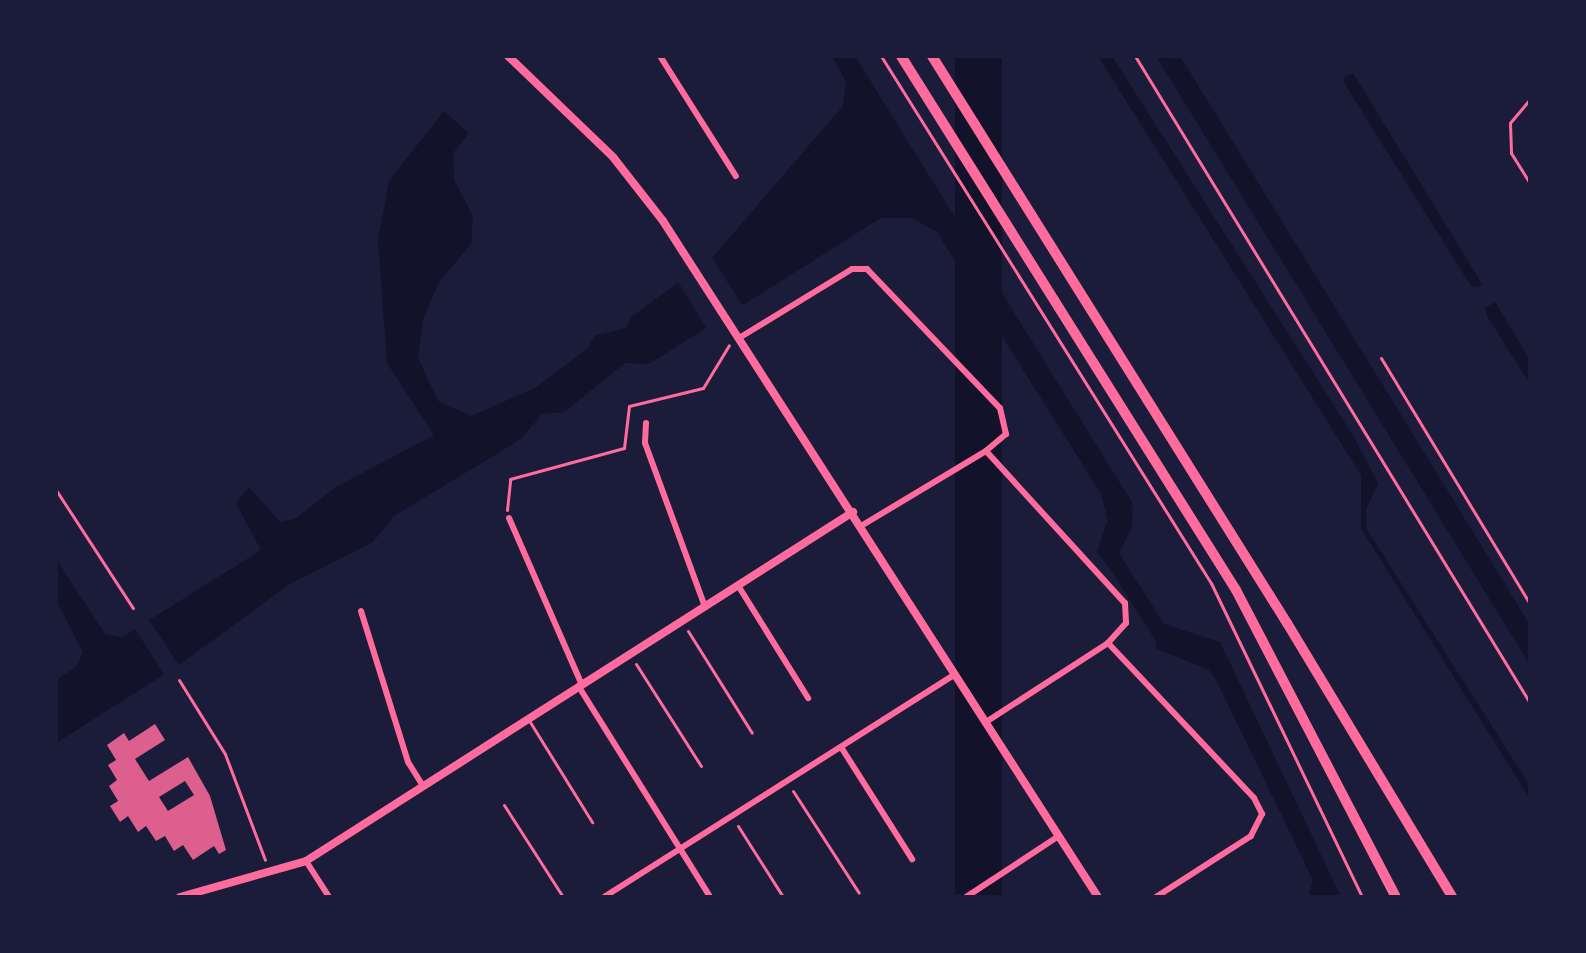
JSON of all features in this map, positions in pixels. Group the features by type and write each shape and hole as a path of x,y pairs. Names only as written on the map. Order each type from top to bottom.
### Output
{"main road":[{"path":"901,56 1228,577 1396,897"},
{"path":"932,56 1287,623 1452,897"}],"street":[{"path":"508,56 613,157 688,257 1098,897"},
{"path":"660,56 736,176"},
{"path":"739,338 852,269 874,274 1000,408 1006,434 986,451 861,526"},
{"path":"646,423 645,443 705,607"},
{"path":"986,451 1125,603 1126,623 1108,643 986,722"},
{"path":"180,897 306,861 853,512"},
{"path":"509,518 580,686 710,897"},
{"path":"739,587 808,698"},
{"path":"361,611 408,762 423,786"},
{"path":"1108,643 1254,798 1262,814 1251,836 1156,897"},
{"path":"604,897 956,674"},
{"path":"841,747 912,859"},
{"path":"966,897 1059,836"},
{"path":"306,861 329,897"}],"lane":[{"path":"528,719 592,822"},
{"path":"504,805 563,897"}],"path":[{"path":"881,56 1211,583 1362,897"},
{"path":"1135,56 1530,703"},
{"path":"1530,99 1510,123 1511,153 1530,184"},
{"path":"505,502 510,479 624,448 629,406 703,388 729,345"},
{"path":"1381,358 1530,604"},
{"path":"56,490 133,608"},
{"path":"681,621 752,733"},
{"path":"630,654 701,766"},
{"path":"179,680 225,754 269,871"},
{"path":"787,781 859,893"},
{"path":"732,816 783,897"}],"shaded area":[{"path":"832,56 855,56 1133,504 1132,527 1114,562 1107,565 1097,551 1108,521 1101,494 937,232 912,218 881,218 649,364 625,363 564,412 542,414 521,439 394,516 373,542 290,584 179,665 56,743 56,680 76,667 83,652 56,600 56,559 105,634 122,637 261,550 236,503 249,487 280,522 295,519 336,487 434,435 387,363 378,240 389,181 444,111 469,133 453,153 454,180 473,216 471,244 439,282 423,320 418,358 438,401 471,416 535,388 589,347 594,336 627,328 631,317 713,257 843,106 846,82"},
{"path":"955,56 1002,56 1002,897 955,897"},
{"path":"1098,56 1112,56 1354,437 1378,483 1366,510 1366,528 1530,786 1530,799 1361,528 1361,475"},
{"path":"1156,56 1180,56 1368,361 1530,625 1530,665"},
{"path":"1353,73 1482,284 1477,287 1471,286 1346,86 1343,78"},
{"path":"1495,302 1530,360 1530,384 1487,316 1485,308"},
{"path":"1161,623 1220,642 1341,897 1308,897 1313,880 1216,680 1209,670 1155,648"}],"pier":[{"path":"710,254 744,309 709,331 674,276"},
{"path":"148,618 181,668 166,678 134,627"}],"building":[{"path":"155,724 165,740 135,759 149,781 188,757 210,796 226,850 219,854 214,846 193,860 183,845 174,851 165,836 156,841 146,826 138,832 128,816 120,822 110,806 118,801 109,786 117,780 108,765 116,760 107,745 124,733 129,741","holes":["185,781 194,795 168,811 159,797"]}],"waterway":[{"path":"1111,543 1110,554 1161,634 1178,643"}]}
